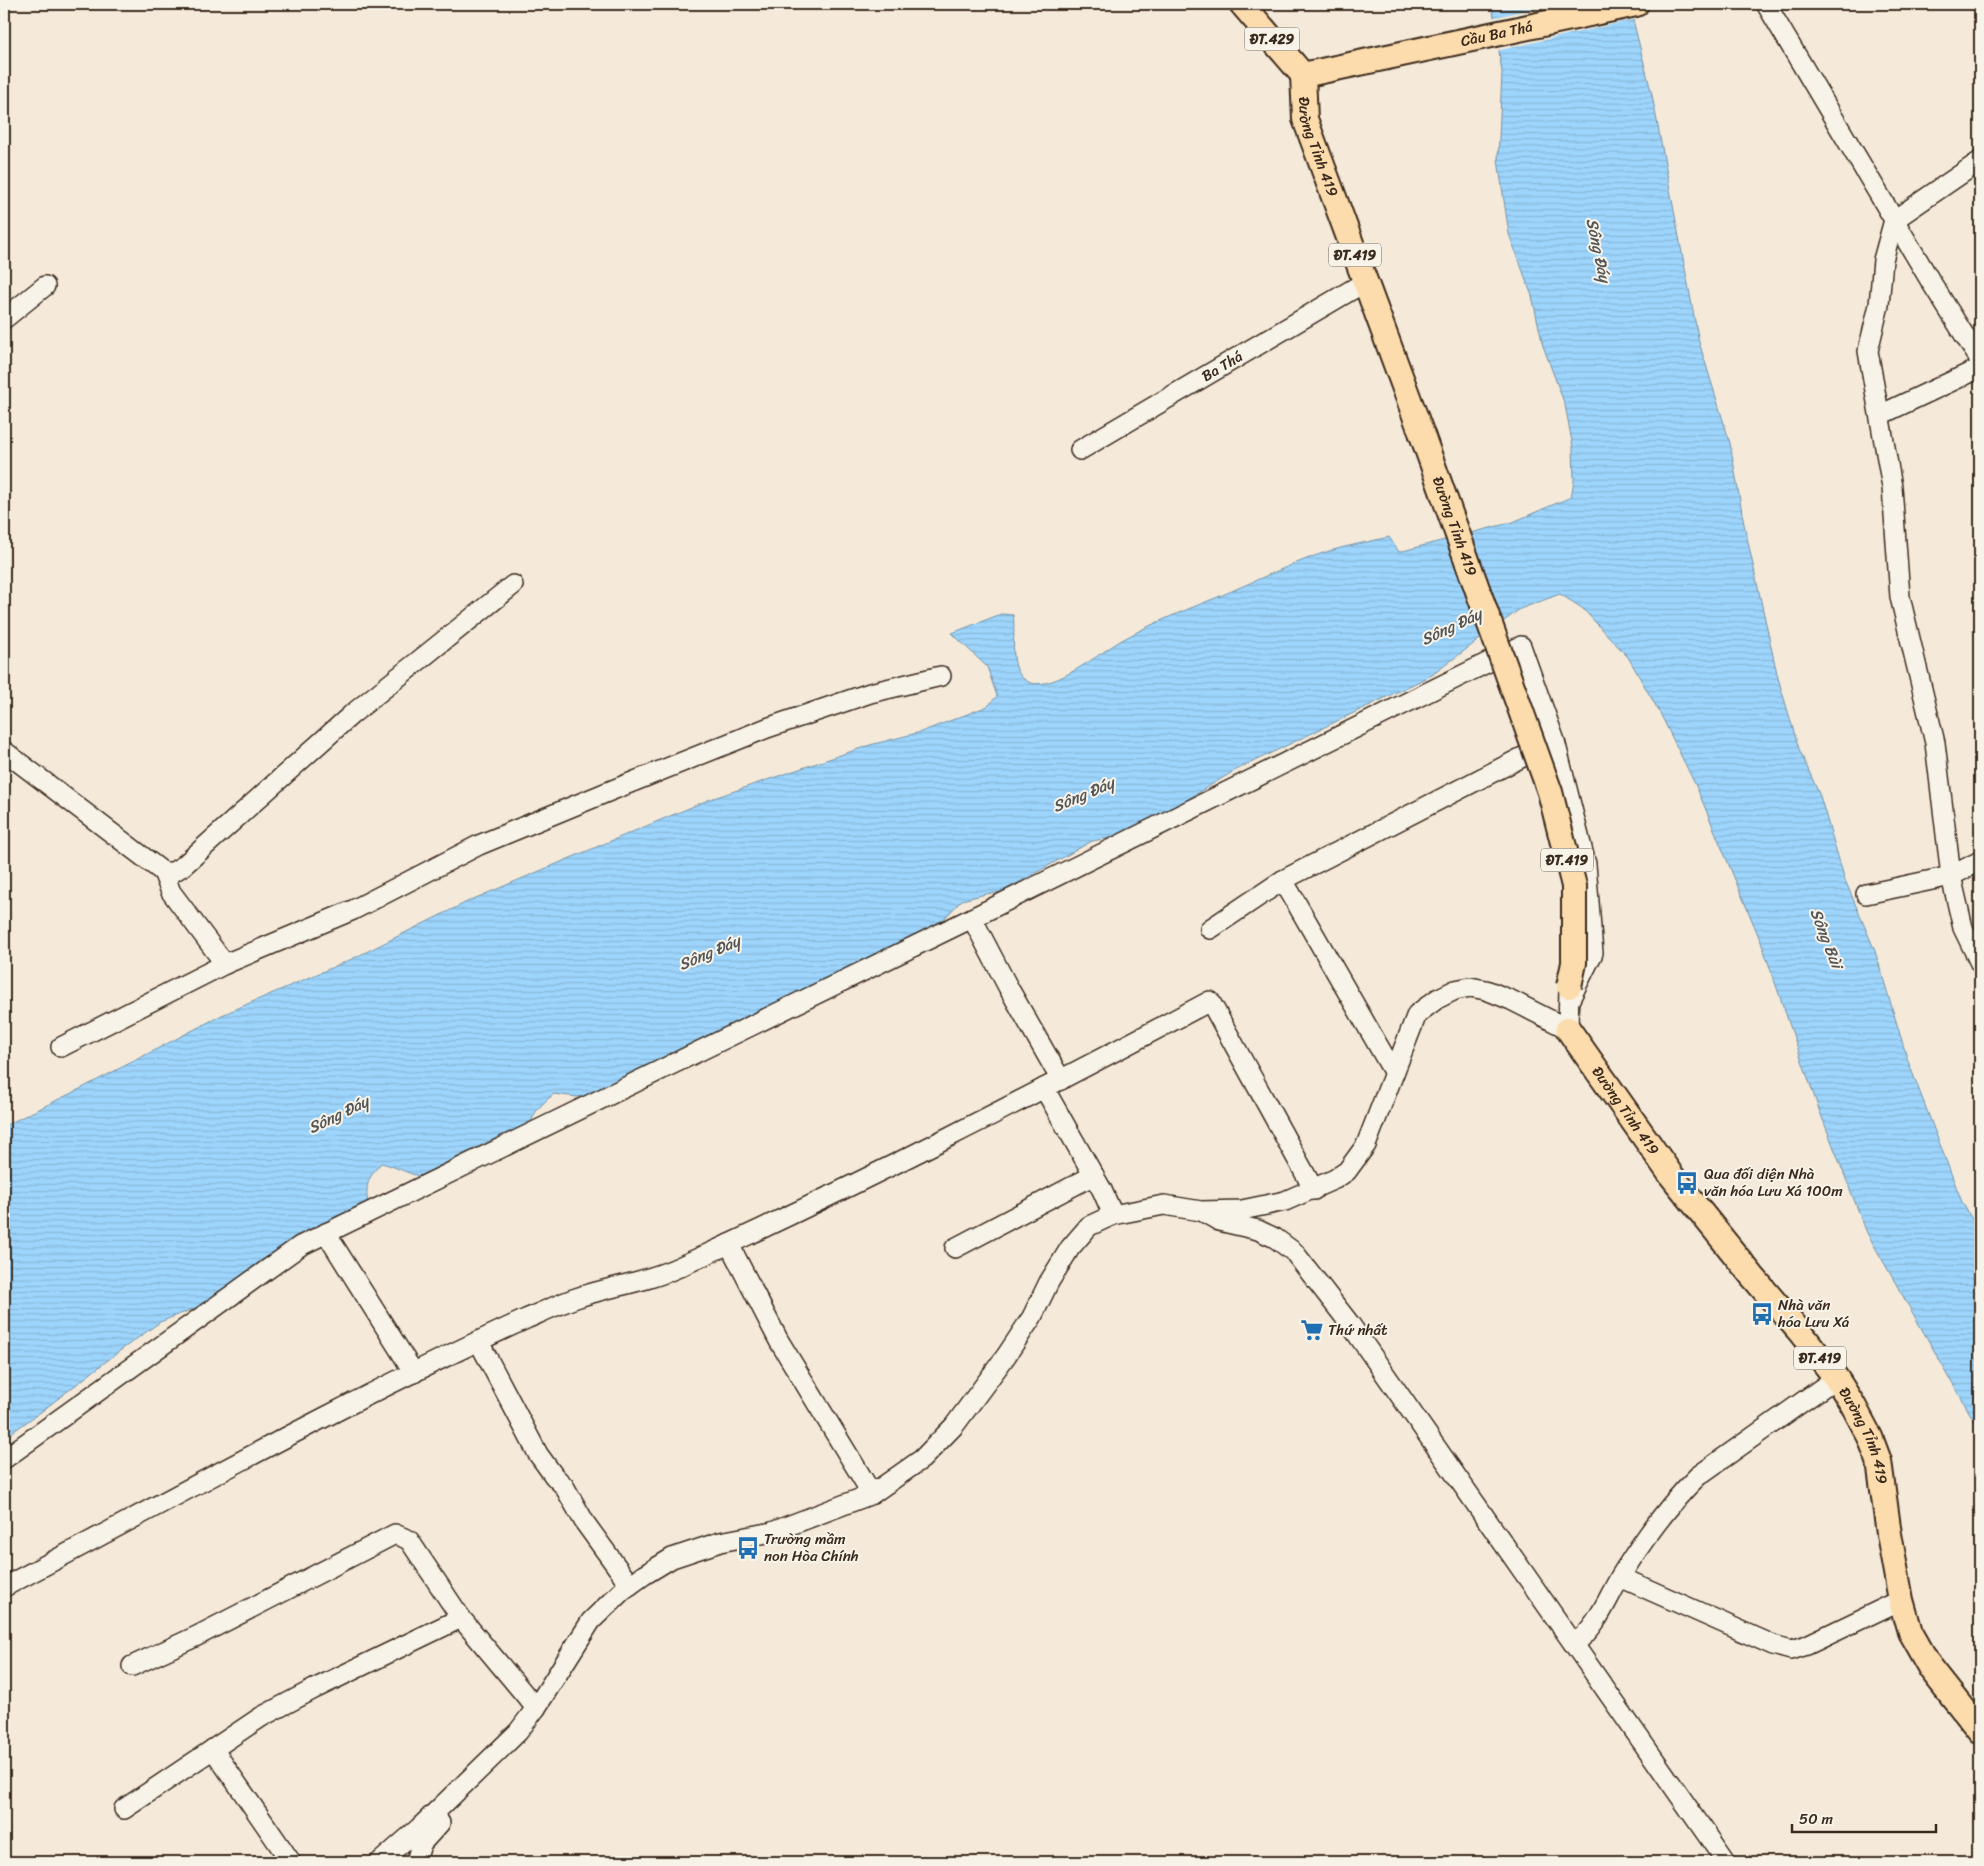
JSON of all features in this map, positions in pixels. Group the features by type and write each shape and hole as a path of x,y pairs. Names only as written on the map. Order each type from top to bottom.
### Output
{"main road":[{"name":"ĐT.429","path":"1242,4 1303,74"},
{"name":"Cầu Ba Thá","path":"1303,74 1636,4"},
{"name":"Đường Tỉnh 419","path":"1303,74 1305,119 1421,432 1550,792 1574,886 1574,963 1570,992"},
{"name":"Đường Tỉnh 419","path":"1568,1029 1672,1175 1836,1378 1870,1437 1879,1461 1889,1534 1901,1600 1910,1632 1930,1669 1980,1731"}],"street":[{"path":"1766,4 1931,282 1980,360"},
{"path":"1980,161 1894,220 1883,260 1879,305 1868,351 1892,487 1900,597 1935,744 1951,876 1963,928 1980,963"},
{"name":"Ba Thá","path":"1080,450 1365,282"},
{"path":"4,319 45,286"},
{"path":"1880,415 1980,368"},
{"path":"162,872 173,872 183,866 351,715 513,585"},
{"path":"4,1459 300,1246 972,918 1521,646 1555,741 1586,864 1593,953 1570,992 1568,1029 1511,1000 1486,990 1470,987 1454,990 1437,999 1417,1014 1366,1145 1347,1171 1336,1179 1285,1201 1251,1208 1201,1211 1164,1205 1113,1216 1090,1226 1070,1248 1049,1282 1032,1317 954,1426 922,1459 872,1494 772,1532 720,1542 672,1558 630,1585 591,1621 536,1708 518,1732 380,1862"},
{"path":"61,1047 225,964 353,910 479,845 767,728 860,696 941,676"},
{"path":"1210,929 1282,880 1555,741"},
{"path":"4,751 162,872 171,892 225,964"},
{"path":"1866,894 1951,876 1980,861"},
{"path":"1282,880 1394,1073"},
{"path":"972,918 1008,987 1051,1059 1061,1080"},
{"path":"4,1587 414,1373 576,1298 654,1278 728,1244 1061,1080 1210,1000 1314,1190"},
{"path":"1044,1088 1094,1175 1113,1216"},
{"path":"955,1248 1094,1175"},
{"path":"1201,1211 1219,1222 1258,1230 1275,1238 1294,1252 1350,1324 1726,1862"},
{"path":"326,1233 414,1373"},
{"path":"728,1244 779,1341 872,1494"},
{"path":"479,1342 538,1454 564,1486 585,1523 630,1585"},
{"path":"1574,1644 1592,1628 1620,1577 1679,1494 1698,1476 1836,1378"},
{"path":"132,1666 197,1636 395,1534 410,1540 461,1618 536,1708"},
{"path":"1620,1577 1773,1646 1791,1650 1807,1645 1901,1600"},
{"path":"124,1809 213,1749 279,1708 461,1618"},
{"path":"213,1749 291,1862"},
{"path":"416,1862 421,1844 449,1814 458,1790"}],"water":[{"path":"1492,4 1629,4 1652,95 1699,342 1730,443 1744,524 1778,678 1799,749 1820,796 1845,880 1875,951 1908,1061 1962,1202 1980,1233 1980,1431 1867,1233 1818,1107 1761,942 1696,786 1661,715 1628,657 1582,608 1560,594 1520,609 1432,675 1234,771 1134,834 1092,841 1002,892 962,900 937,926 592,1095 577,1097 554,1094 537,1110 529,1132 429,1178 381,1163 368,1182 368,1205 322,1228 198,1307 160,1322 4,1438 4,1126 84,1087 222,1015 352,959 471,900 708,800 870,745 921,732 988,706 997,696 987,667 952,633 1001,614 1013,615 1014,653 1018,671 1023,678 1031,683 1041,684 1065,676 1122,640 1157,622 1323,553 1389,537 1399,552 1513,522 1571,497 1574,481 1573,447 1565,405 1543,346 1532,296 1509,234 1498,160 1502,72"}],"pier":[{"path":"1554,4 1632,4 1636,19 1496,51 1491,18"}],"place":[{"name":"Qua đối diện Nhà văn hóa Lưu Xá 100m","path":"1687,1183"},
{"name":"Nhà văn hóa Lưu Xá","path":"1762,1314"},
{"name":"Thứ nhất","path":"1312,1330"},
{"name":"Trường mầm non Hòa Chính","path":"748,1548"}],"water label":[{"name":"Sông Đáy","path":"1599,250"},
{"name":"Sông Đáy","path":"1451,626"},
{"name":"Sông Đáy","path":"1083,794"},
{"name":"Sông Bùi","path":"1827,938"},
{"name":"Sông Đáy","path":"709,952"},
{"name":"Sông Đáy","path":"338,1114"}]}
